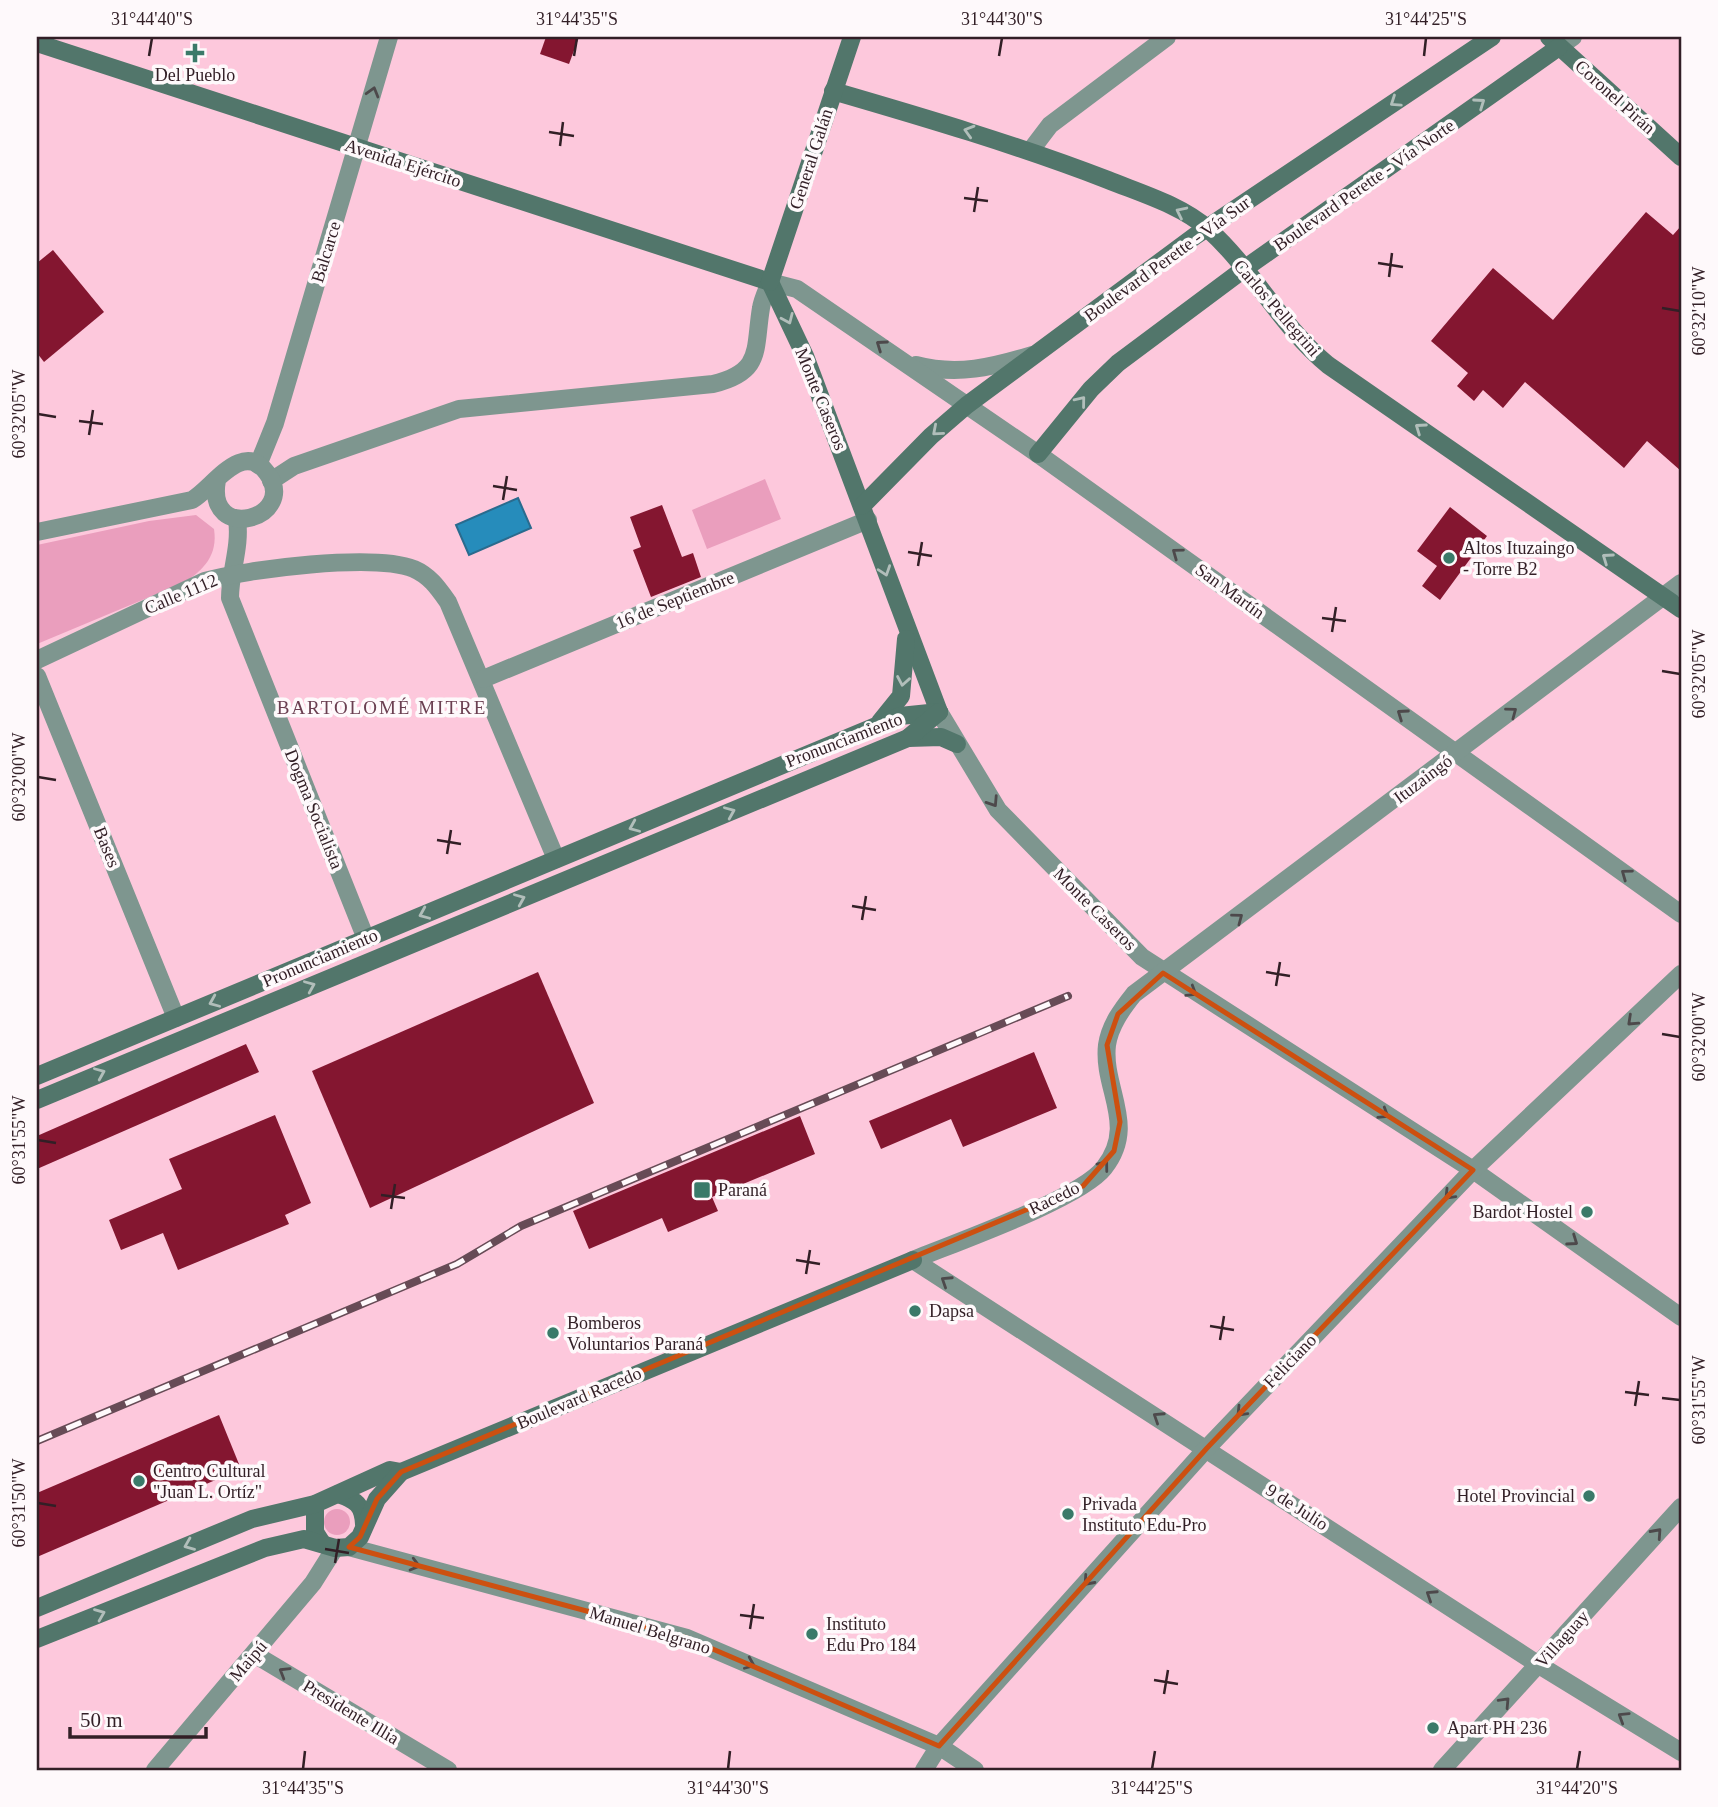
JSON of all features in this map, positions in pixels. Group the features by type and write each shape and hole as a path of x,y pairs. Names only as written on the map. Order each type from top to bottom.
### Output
{"street":[{"path":"37,44 40,37"},
{"name":"Balcarce","path":"258,466 275,423 389,37"},
{"name":"General Galán","path":"770,282 852,37"},
{"path":"1031,150 1050,125 1167,37"},
{"name":"Boulevard Perette - Vía Sur","path":"865,513 931,436 967,405 1207,228 1492,37"},
{"name":"Coronel Pirán","path":"1561,40 1681,157"},
{"name":"Boulevard Perette - Vía Norte","path":"1038,454 1103,376 1244,269 1561,40"},
{"name":"Avenida Ejército","path":"37,44 770,282"},
{"name":"Carlos Pellegrini","path":"833,91 1031,150 1160,202 1207,228 1328,365 1681,609"},
{"path":"271,481 294,466 459,409 713,384 736,377 746,372 753,359 758,345 761,307 770,282"},
{"name":"San Martín","path":"770,282 810,295 1038,454 1681,914"},
{"name":"Monte Caseros","path":"770,282 804,356 939,712 998,810 1142,957 1163,973 1473,1170 1681,1317"},
{"path":"906,362 928,368 961,371 992,367 1036,354"},
{"path":"37,532 192,500 230,466 239,462 258,466 271,481 272,499 262,514 246,520 237,519 228,515 216,499 217,480"},
{"name":"16 de Septiembre","path":"483,679 865,513"},
{"name":"Dogma Socialista","path":"237,519 240,539 230,574 230,598 366,939"},
{"name":"Calle 1112","path":"37,660 205,581 261,569 385,562 417,570 432,579 449,601 483,679"},
{"name":"Ituzaingó","path":"1163,973 1681,583"},
{"path":"878,725 901,696 906,668 906,629"},
{"name":"Bases","path":"37,676 176,1017"},
{"path":"483,679 556,859"},
{"name":"Pronunciamiento","path":"37,1076 900,716 939,712"},
{"name":"Pronunciamiento","path":"37,1100 908,738 939,712"},
{"path":"908,738 941,737 957,744"},
{"name":"Racedo","path":"913,1261 1066,1195 1103,1169 1114,1151 1120,1122 1107,1045 1118,1014 1134,994 1163,973"},
{"name":"Feliciano","path":"924,1770 939,1746 1207,1448 1473,1170 1681,974"},
{"name":"9 de Julio","path":"913,1261 1207,1448 1539,1665 1681,1752"},
{"name":"Boulevard Racedo","path":"335,1546 360,1537 377,1499 401,1472 913,1261"},
{"name":"Boulevard Racedo","path":"37,1608 252,1519 315,1504 366,1478 390,1470 401,1472"},
{"path":"338,1494 359,1503 364,1524"},
{"path":"315,1504 315,1532 335,1546"},
{"name":"Villaguay","path":"1442,1770 1681,1507"},
{"path":"37,1639 265,1548 291,1540 335,1546"},
{"name":"Manuel Belgrano","path":"335,1546 687,1638 939,1746 975,1770"},
{"name":"Maipú","path":"155,1770 313,1583 335,1546"},
{"name":"Presidente Illia","path":"254,1654 448,1770"}],"highlighted area":[{"path":"1163,973 1473,1170 1207,1448 939,1746 687,1638 349,1547 360,1537 377,1499 401,1472 1083,1186 1114,1151 1120,1122 1107,1045 1118,1014"}],"shaded area":[{"path":"765,479 781,519 707,549 692,510"},
{"path":"196,515 214,529 215,538 208,561 197,573 183,583 37,644 37,545 149,521"},
{"path":"337,1509 346,1513 350,1522 346,1531 337,1535 328,1531 324,1522 328,1513"}],"water":[{"path":"518,498 531,528 469,555 456,525"}],"building":[{"path":"546,37 579,37 569,64 540,54"},
{"path":"1646,212 1673,235 1681,226 1681,471 1647,441 1624,468 1525,382 1503,408 1483,390 1474,401 1457,386 1468,373 1431,341 1493,268 1553,320"},
{"path":"53,250 104,312 44,362 37,353 37,263"},
{"path":"662,505 682,557 693,553 701,577 651,597 633,550 641,547 630,517"},
{"name":"Altos Ituzaingo - Torre B2","path":"1450,507 1487,536 1440,600 1422,586 1437,566 1417,551"},
{"path":"538,972 594,1103 370,1208 312,1071"},
{"path":"246,1044 259,1072 37,1169 37,1136"},
{"path":"1034,1052 1057,1108 963,1147 951,1119 881,1149 869,1121"},
{"path":"275,1115 311,1203 285,1215 289,1224 178,1270 163,1233 121,1250 109,1220 182,1189 169,1159"},
{"path":"800,1116 815,1154 712,1197 718,1211 668,1232 662,1218 589,1249 573,1211"},
{"name":"Centro Cultural \"Juan L. Ortíz\"","path":"219,1415 241,1469 37,1557 37,1493"}],"railway":[{"path":"37,1441 457,1264 521,1226 1068,996"}],"place":[{"name":"Del Pueblo","path":"195,53"},
{"name":"Altos Ituzaingo - Torre B2","path":"1449,558"},
{"name":"Paraná","path":"702,1190"},
{"name":"Bardot Hostel","path":"1587,1212"},
{"name":"Dapsa","path":"915,1311"},
{"name":"Bomberos Voluntarios Paraná","path":"553,1333"},
{"name":"Centro Cultural \"Juan L. Ortíz\"","path":"139,1481"},
{"name":"Hotel Provincial","path":"1589,1496"},
{"name":"Privada Instituto Edu-Pro","path":"1068,1514"},
{"name":"Instituto Edu Pro 184","path":"812,1634"},
{"name":"Apart PH 236","path":"1433,1728"}],"district":[{"name":"BARTOLOMÉ MITRE","path":"382,707"}]}
